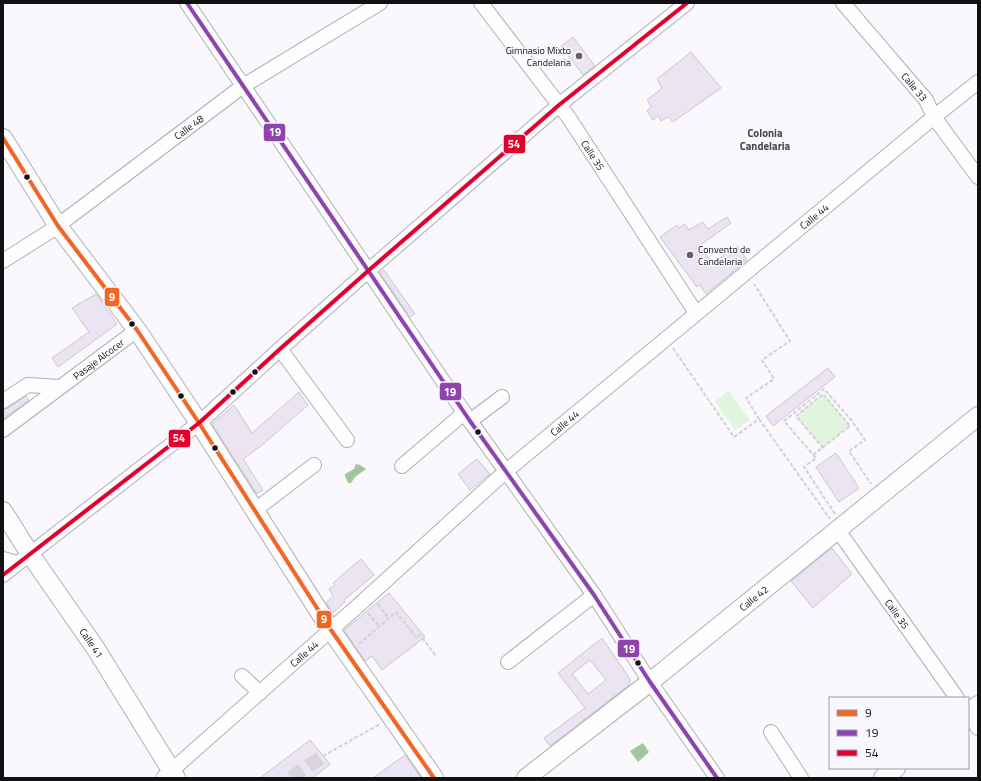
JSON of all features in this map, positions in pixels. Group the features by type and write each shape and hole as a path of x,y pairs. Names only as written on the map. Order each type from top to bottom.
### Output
{"main road":[{"path":"3,138 58,226 137,330 200,423 331,630 434,778"},
{"name":"Calle 42","path":"526,778 650,682 837,529 978,417"},
{"name":"Calle 41","path":"3,511 24,559 96,649 170,776"},
{"path":"969,712 978,705"},
{"path":"883,778 895,769"}],"street":[{"path":"187,3 467,417 594,595 650,682 717,778"},
{"name":"Calle 48","path":"3,260 58,226 243,86 380,3"},
{"name":"Calle 35","path":"481,3 573,125 696,313"},
{"path":"3,575 200,423 280,349 368,271 559,106 688,3"},
{"name":"Calle 33","path":"843,3 926,100 934,117 978,176"},
{"name":"Calle 44","path":"170,776 505,472 978,82"},
{"name":"Pasaje Alcocer","path":"3,430 137,330"},
{"path":"280,349 347,440"},
{"path":"3,400 28,385 59,387"},
{"path":"402,466 467,417 502,396"},
{"path":"255,510 314,465"},
{"name":"Calle 35","path":"837,529 956,697"},
{"path":"3,559 24,559"},
{"path":"508,662 594,595"},
{"path":"242,676 260,693"},
{"path":"969,714 978,728"},
{"path":"770,732 801,778"}],"path":[{"path":"746,272 790,341 762,360 774,379 746,398 837,529"},
{"path":"666,339 734,437 759,418"},
{"path":"841,510 835,514 804,467 816,458 784,421 824,389 852,421 864,440 849,451 873,486"},
{"path":"813,455 823,448 850,426 823,394 796,416 823,448"},
{"path":"371,594 389,618"},
{"path":"360,604 378,626"},
{"path":"347,654 396,612 417,638 420,635 436,656"},
{"path":"323,756 391,717"}],"shaded area":[{"path":"729,391 750,420 735,430 715,401"},
{"path":"823,394 850,426 823,448 796,416"},
{"path":"356,464 366,469 355,477 351,483 348,483 345,474 354,469"},
{"path":"643,743 649,752 638,762 630,751"}],"building":[{"name":"Gimnasio Mixto Candelaria","path":"573,37 595,66 583,75 561,46"},
{"path":"691,52 721,88 673,122 668,117 661,121 658,116 653,120 647,111 651,106 647,100 662,88 657,79"},
{"name":"Convento de Candelaria","path":"727,217 731,223 699,246 712,263 737,246 747,260 706,294 700,285 697,287 660,237 677,225 679,228 685,224 689,230 703,222 708,229"},
{"path":"384,270 415,314 410,317 380,273"},
{"path":"96,294 117,324 58,367 52,358 89,332 72,308"},
{"path":"828,368 835,377 773,426 766,416"},
{"path":"299,392 308,405 261,446 243,459 263,490 257,494 212,424 234,405 252,433"},
{"path":"26,396 29,400 3,419 3,409 8,408"},
{"path":"836,453 859,488 839,502 816,467"},
{"path":"477,459 490,474 470,490 458,474"},
{"path":"832,548 852,574 813,608 791,581"},
{"path":"361,559 374,575 344,600 345,602 333,613 326,603 333,596 329,589 335,585 333,583"},
{"path":"389,593 425,637 382,670 372,656 365,661 344,630"},
{"path":"602,638 630,679 629,685 550,746 544,738 585,708 558,673","holes":["590,660 606,680 588,694 572,674"]},
{"path":"310,740 330,764 313,778 260,778"},
{"path":"405,755 421,778 373,778"}],"tunnel":[{"path":"291,778 323,756"}],"transit line":[{"name":"19","path":"187,3 470,421 594,595 650,682 717,778"},
{"name":"54","path":"3,575 199,423 368,271 559,105 687,3"},
{"name":"9","path":"3,138 58,226 137,330 199,423 331,630 434,778"}],"place":[{"name":"Gimnasio Mixto Candelaria","path":"579,56"},
{"name":"Convento de Candelaria","path":"690,255"}],"district":[{"name":"Colonia Candelaria","path":"765,139"}]}
